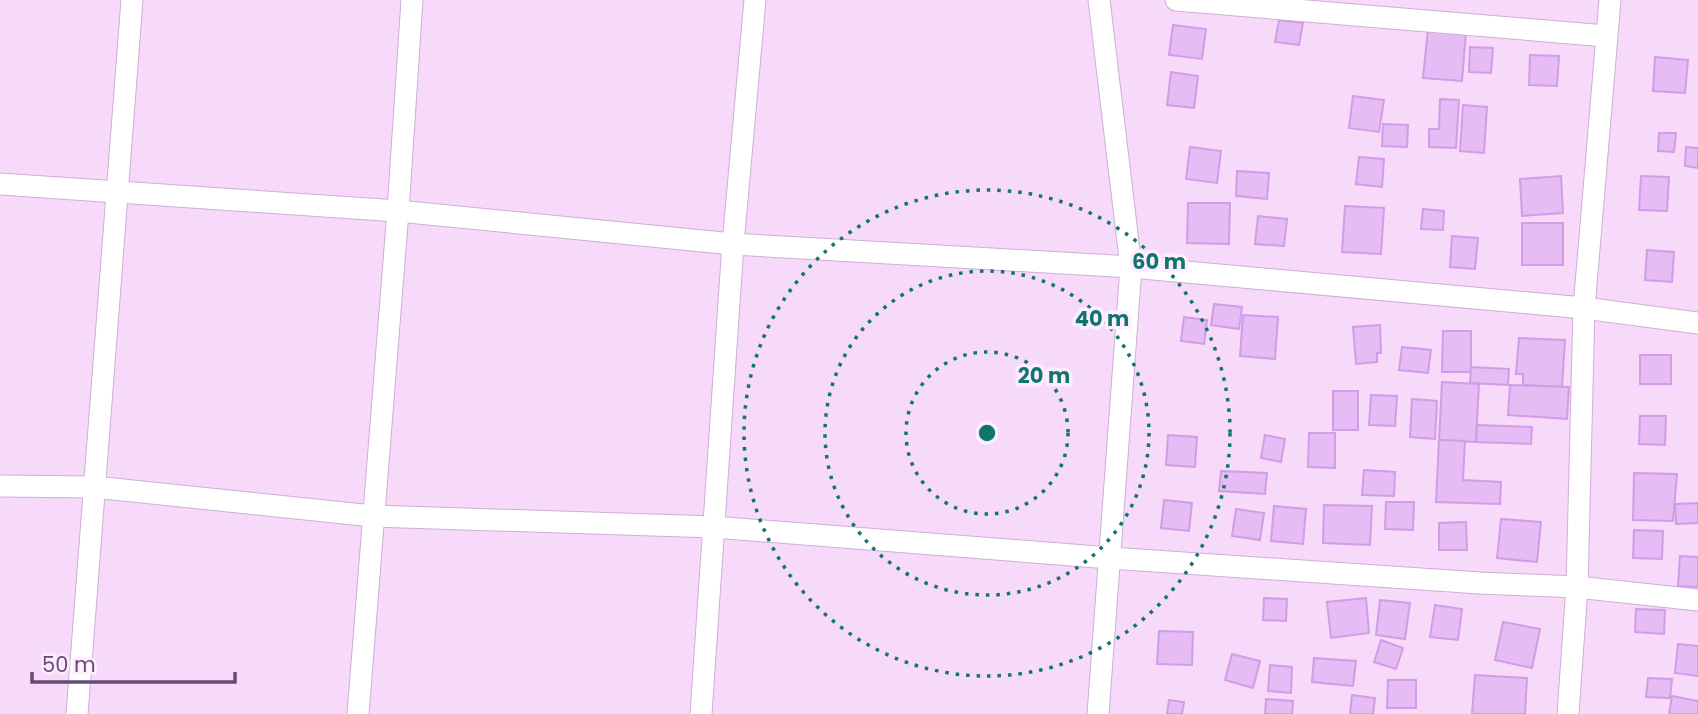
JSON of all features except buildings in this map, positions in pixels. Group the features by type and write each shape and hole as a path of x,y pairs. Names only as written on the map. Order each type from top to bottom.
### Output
{"street":[{"path":"76,714 132,0"},
{"path":"358,714 412,0"},
{"path":"701,714 733,244 755,0"},
{"path":"1098,714 1131,267 1099,0"},
{"path":"1176,0 1606,36"},
{"path":"1569,714 1577,587 1584,308 1610,0"},
{"path":"0,184 398,211 733,244 1131,267 1584,308 1698,323"},
{"path":"0,486 94,487 373,516 714,527 1110,558 1577,587 1698,600"}],"shaded area":[{"path":"0,0 1698,0 1698,714 0,714"}]}
